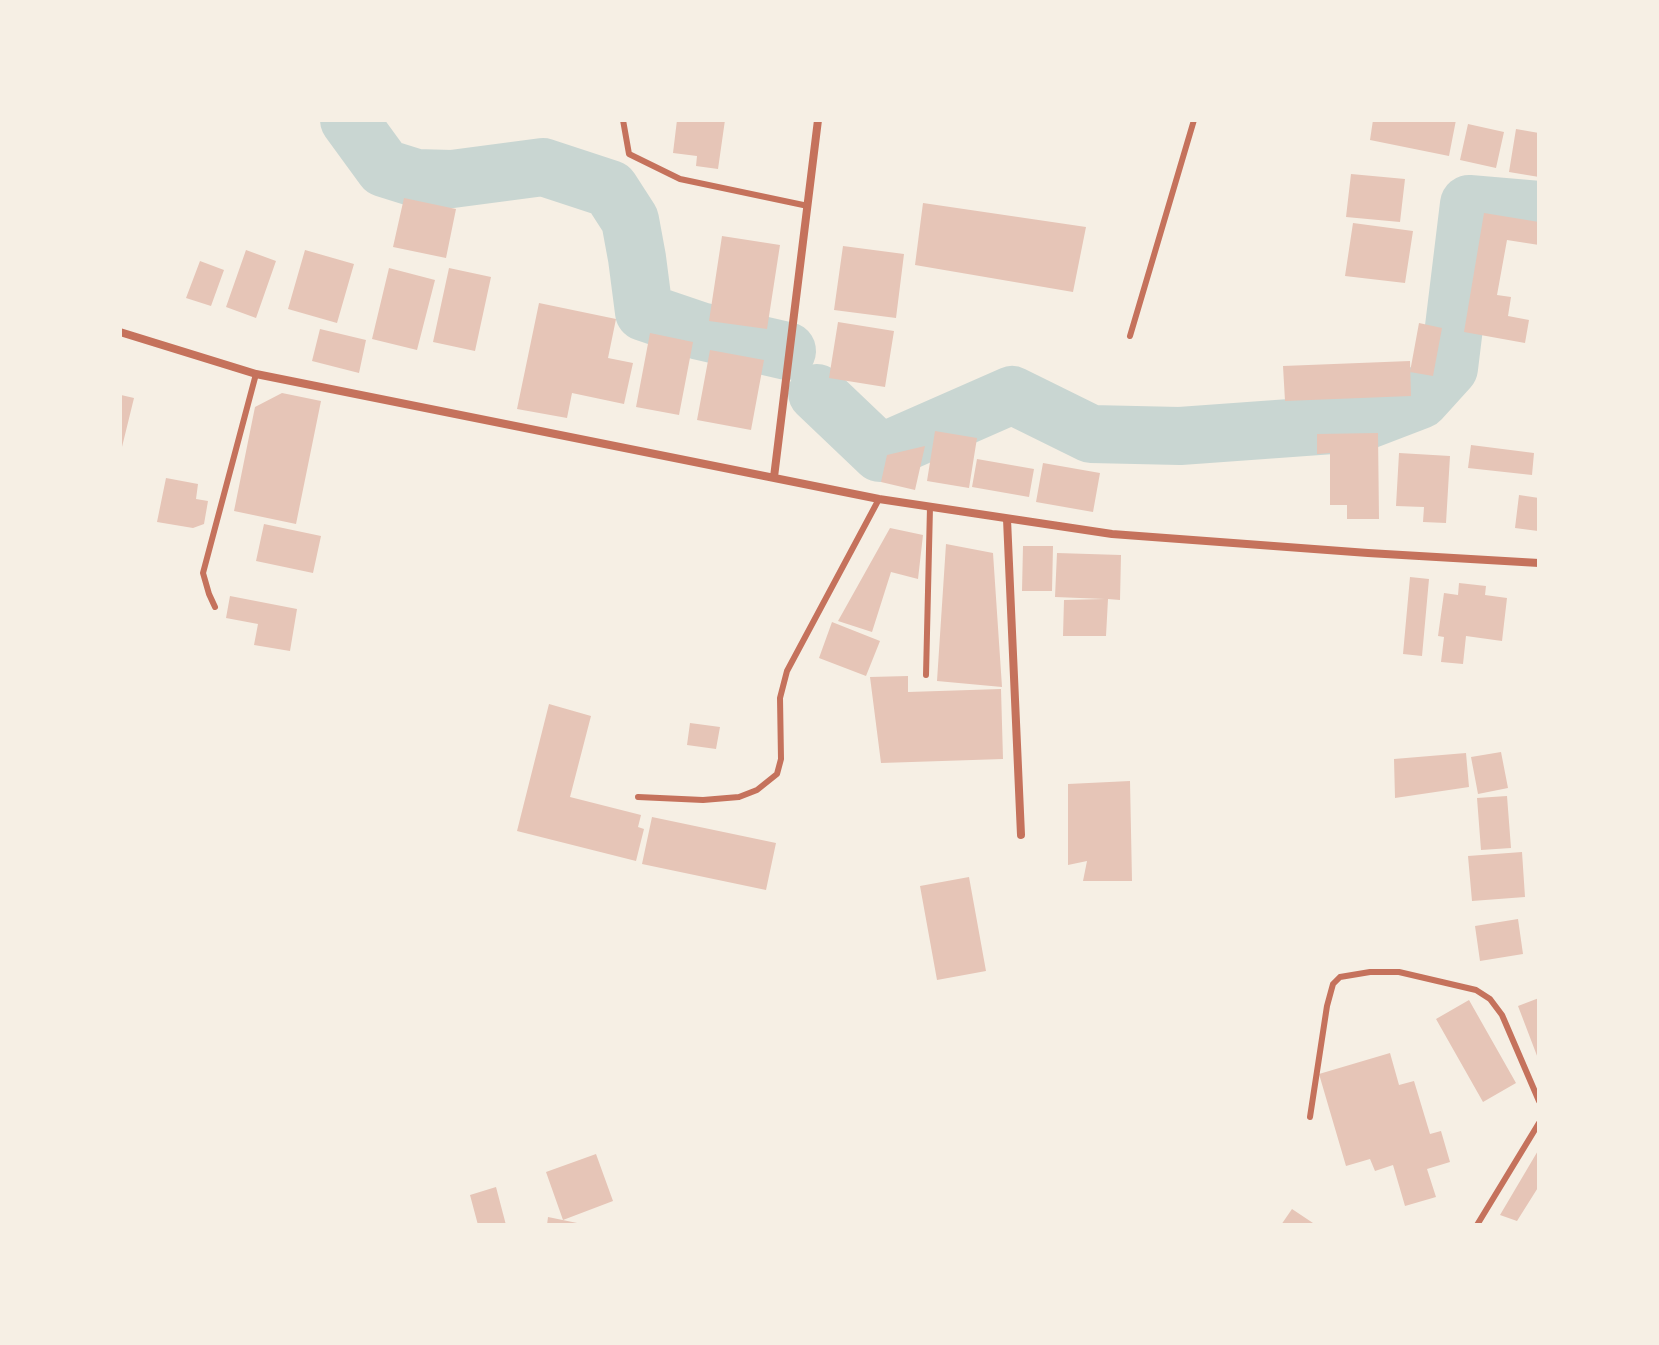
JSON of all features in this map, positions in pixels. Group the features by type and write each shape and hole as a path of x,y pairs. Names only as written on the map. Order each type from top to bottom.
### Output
{"street":[{"path":"774,477 818,120"},
{"path":"120,332 256,374 879,499 1112,534 1539,563"},
{"path":"1007,519 1021,835"}],"lane":[{"path":"623,120 629,154 680,179 808,206"},
{"path":"1130,336 1194,120"},
{"path":"215,607 203,573 256,374"},
{"path":"638,797 703,800 739,797 757,790 777,774 781,759 780,698 787,671 879,499"},
{"path":"926,675 930,507"},
{"path":"1310,1117 1333,984 1340,977 1370,972 1399,972 1476,990 1490,999 1502,1015 1539,1101"},
{"path":"1477,1225 1539,1123"}],"building":[{"path":"677,120 725,120 718,169 696,166 697,156 673,153"},
{"path":"1373,120 1456,120 1449,156 1370,140"},
{"path":"1468,124 1504,132 1496,168 1460,160"},
{"path":"1516,129 1539,133 1539,177 1509,172"},
{"path":"1351,174 1405,179 1400,222 1346,217"},
{"path":"404,198 456,209 446,258 393,247"},
{"path":"923,203 1086,227 1073,292 915,265"},
{"path":"1484,213 1539,222 1539,245 1507,240 1497,295 1511,297 1508,316 1529,320 1525,343 1464,332"},
{"path":"1353,223 1413,231 1405,283 1345,276"},
{"path":"722,236 780,245 767,329 709,321"},
{"path":"843,246 904,254 896,318 834,310"},
{"path":"246,250 276,261 256,318 226,307"},
{"path":"305,250 354,264 337,323 288,309"},
{"path":"200,261 224,270 211,306 186,298"},
{"path":"389,268 435,280 417,350 372,339"},
{"path":"449,268 491,277 475,351 433,342"},
{"path":"539,303 616,319 608,358 633,363 624,404 572,393 567,418 517,409"},
{"path":"838,322 894,331 885,387 829,378"},
{"path":"1419,323 1442,328 1433,376 1410,372"},
{"path":"320,329 366,340 359,373 312,361"},
{"path":"650,333 693,342 679,415 636,407"},
{"path":"710,350 764,360 751,430 697,420"},
{"path":"1410,361 1411,396 1285,401 1283,366"},
{"path":"282,393 321,401 296,524 234,511 255,407"},
{"path":"121,395 134,398 120,451"},
{"path":"935,431 977,438 969,488 927,481"},
{"path":"1378,433 1379,519 1347,519 1347,505 1330,505 1330,453 1317,454 1317,434"},
{"path":"1471,445 1534,453 1532,475 1468,468"},
{"path":"925,446 915,490 881,482 887,455"},
{"path":"1399,453 1450,456 1446,523 1423,522 1424,507 1396,506"},
{"path":"977,459 1034,469 1029,497 972,487"},
{"path":"1043,463 1100,473 1093,512 1036,502"},
{"path":"166,478 198,484 196,499 208,501 204,524 193,528 157,522"},
{"path":"1519,495 1539,498 1538,531 1515,528"},
{"path":"264,524 321,536 313,573 256,561"},
{"path":"890,528 923,535 918,579 891,572 872,632 838,621"},
{"path":"946,544 993,553 1002,687 937,681"},
{"path":"1023,546 1053,546 1052,591 1022,591"},
{"path":"1057,553 1121,555 1120,600 1108,599 1106,636 1063,636 1064,600 1105,599 1055,597"},
{"path":"1410,577 1429,579 1422,656 1403,654"},
{"path":"1459,583 1486,586 1485,595 1507,598 1502,641 1466,636 1463,664 1441,662 1444,637 1438,636 1444,593 1458,595"},
{"path":"230,596 297,609 290,651 254,645 258,624 226,618"},
{"path":"832,622 880,641 866,676 819,658"},
{"path":"908,676 908,692 1001,689 1003,759 881,763 870,677"},
{"path":"549,704 591,716 570,797 641,815 638,827 644,829 636,861 517,831"},
{"path":"690,723 720,727 716,749 687,745"},
{"path":"1501,752 1508,788 1478,794 1471,757"},
{"path":"1466,753 1469,787 1395,798 1394,759"},
{"path":"1130,781 1132,881 1083,881 1087,861 1068,865 1068,784"},
{"path":"1507,796 1511,848 1481,850 1477,798"},
{"path":"652,817 776,843 766,890 642,864"},
{"path":"1522,852 1525,897 1472,901 1468,856"},
{"path":"969,877 986,971 937,980 920,886"},
{"path":"1518,919 1523,954 1480,961 1475,926"},
{"path":"1539,998 1539,1061 1518,1006"},
{"path":"1469,1000 1516,1083 1483,1102 1436,1019"},
{"path":"1390,1053 1399,1085 1414,1081 1430,1134 1441,1131 1450,1162 1427,1169 1436,1197 1405,1206 1393,1165 1375,1171 1370,1159 1346,1166 1319,1074"},
{"path":"1539,1149 1539,1186 1517,1221 1500,1215"},
{"path":"596,1154 613,1201 563,1220 546,1172"},
{"path":"496,1187 506,1225 478,1225 470,1195"},
{"path":"1292,1209 1316,1225 1281,1225"},
{"path":"548,1217 582,1224 582,1225 547,1225"}],"waterway":[{"path":"349,120 384,168 416,178 452,179 543,167 610,189 630,220 644,312 700,331 787,351"},
{"path":"817,393 880,453 1012,395 1091,434 1180,436 1360,423 1420,400 1449,368 1469,204 1539,210"}]}
